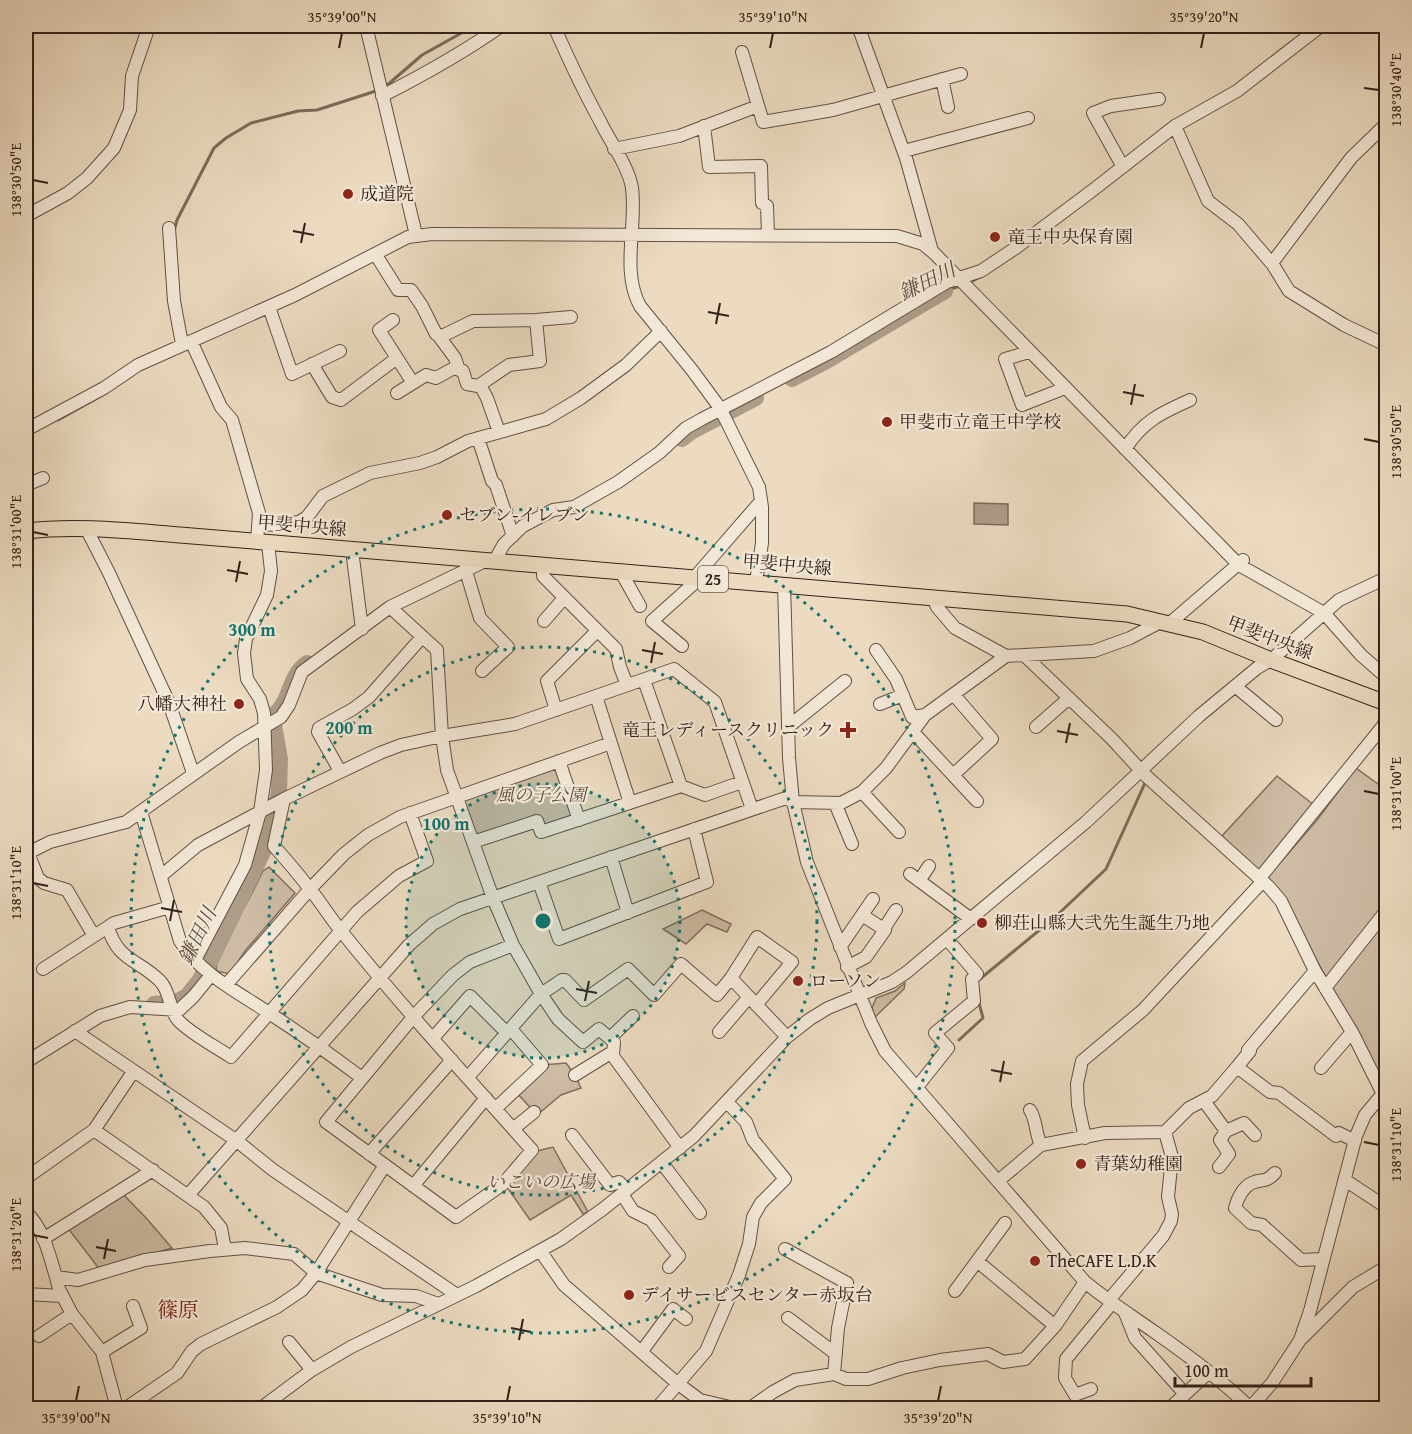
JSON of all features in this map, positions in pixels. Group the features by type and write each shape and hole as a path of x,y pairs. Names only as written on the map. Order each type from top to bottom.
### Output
{"main road":[{"name":"甲斐中央線","path":"26,531 86,528 1116,612 1203,632 1386,703"}],"street":[{"path":"26,216 68,193 87,178 114,148 130,110 132,76 149,26"},
{"path":"366,26 417,235"},
{"path":"382,96 431,70 501,26"},
{"path":"554,26 632,187 632,284 635,296 640,306 721,410 759,487 762,543 756,582"},
{"path":"858,26 904,151 932,251"},
{"path":"94,936 67,890 44,883 38,878 27,853 50,842 126,822 193,773 264,725 281,717 289,705 302,672 390,607 490,562 504,544 523,526 542,514 574,507 618,482 659,453 686,428 831,352 947,282 981,271 1017,247 1175,126 1237,91 1321,26"},
{"path":"742,51 763,122 833,110 961,74"},
{"path":"942,80 948,107"},
{"path":"1123,167 1093,114 1111,106 1159,99"},
{"path":"614,149 679,136 758,106"},
{"path":"904,151 1028,118"},
{"path":"1272,263 1351,158 1386,124"},
{"path":"704,126 709,167 761,165 762,203 767,206 768,235"},
{"path":"1175,126 1208,201 1238,224 1272,263 1289,291 1344,325 1386,345"},
{"path":"169,228 174,301 187,343 221,407 232,420 259,513 262,542 271,571 267,596 246,639 244,653 247,679 260,699 264,713 266,770 260,812 245,865 195,960"},
{"path":"26,430 104,388 138,365 269,307 408,237 432,234 897,236 923,244 932,251 1125,449 1241,562 1324,613 1361,655 1386,677"},
{"path":"376,255 398,290 411,290 416,295 435,334 455,357 459,370"},
{"path":"269,307 292,374 340,351"},
{"path":"438,335 442,336 473,321 571,317"},
{"path":"393,320 379,330 413,383"},
{"path":"397,393 426,375 436,378 454,368 463,371 467,384 480,385 509,365 540,361 536,320"},
{"path":"259,524 278,525 299,522 307,517 323,496 370,473 420,463 478,438 546,419 564,409 635,358 661,331"},
{"path":"1029,352 1005,359 1022,405 1065,388"},
{"path":"312,364 332,397 341,400 397,358"},
{"path":"480,385 499,432"},
{"path":"1125,449 1135,434 1152,418 1190,400"},
{"path":"478,438 513,536"},
{"path":"26,485 43,478"},
{"path":"682,646 652,621 697,578 761,501"},
{"path":"86,528 110,573 169,703 193,773"},
{"path":"352,550 362,629"},
{"path":"933,597 937,607 955,628 1006,656 1094,651 1166,622 1241,562"},
{"path":"543,566 543,576 616,649 627,686"},
{"path":"466,571 480,618 508,647 482,671"},
{"path":"621,572 640,606"},
{"path":"261,1408 312,1370 351,1347 541,1252 569,1233 680,1148 788,1037 828,1008 899,978 1086,822 1199,716 1257,668 1271,660 1339,600 1386,578"},
{"path":"784,584 789,758 794,802 807,860 847,967 885,1051 1085,1282 1209,1372 1250,1408 1272,1383 1300,1340 1353,1287 1386,1267"},
{"path":"544,621 564,598"},
{"path":"390,607 437,650 442,736 447,770 493,898 513,945 558,1019 583,1042 599,1029 614,1042 613,1056 680,1148"},
{"path":"556,710 547,681 597,630"},
{"path":"340,771 318,732 319,728 369,697 422,637"},
{"path":"876,650 896,679 912,717 925,715"},
{"path":"189,1194 380,977 409,945 433,924 460,909 786,798 794,802 841,803 862,792 886,768 925,715 1006,656"},
{"path":"1024,656 1142,769 1145,775 1261,880 1281,901 1314,971 1352,1032 1385,1092 1365,1115 1354,1141 1300,1340"},
{"path":"160,876 198,845 340,771 380,753 401,745 442,736 515,724 674,669 715,702 752,809"},
{"path":"644,680 681,786"},
{"path":"788,727 845,681"},
{"path":"1235,686 1276,720"},
{"path":"880,704 903,695"},
{"path":"953,775 992,739 954,695"},
{"path":"596,696 630,803"},
{"path":"1036,727 1069,698"},
{"path":"1085,1138 1078,1105 1077,1084 1082,1061 1143,1010 1261,880 1383,726 1386,718"},
{"path":"913,732 978,801"},
{"path":"226,985 310,889 344,854 368,835 410,813 611,743"},
{"path":"559,761 579,820"},
{"path":"473,842 537,821 541,832 681,786 705,795 742,782"},
{"path":"862,792 899,832"},
{"path":"284,800 274,846 380,977 414,1016 433,1038 468,1077 495,1109 532,1150 503,1184 456,1217 326,1122 414,1016 453,975 470,962 513,945"},
{"path":"835,803 852,844"},
{"path":"141,812 180,941 187,952 210,975 320,1046 362,1078"},
{"path":"108,927 112,940 122,954 153,975 168,991 176,1018 231,1057 357,912 399,876 427,861 410,813"},
{"path":"539,882 559,939 707,882 694,829"},
{"path":"611,857 628,912"},
{"path":"929,866 914,878 971,919"},
{"path":"840,947 873,899"},
{"path":"43,969 108,927 170,906"},
{"path":"847,967 866,957 897,910"},
{"path":"1325,987 1386,911"},
{"path":"862,915 883,930"},
{"path":"468,1077 542,994 562,980 566,980 584,1000 628,969 654,994 681,964 717,994 731,978 757,937 792,962 719,1032"},
{"path":"917,1087 948,1048 935,1033 974,1001 972,979 977,974 947,939"},
{"path":"998,1181 1041,1145 1105,1133 1165,1132 1189,1108 1212,1096 1223,1085 1250,1051 1248,1050 1314,971"},
{"path":"26,1062 100,1016 130,1007 179,1010 193,997 210,975"},
{"path":"731,978 788,1037"},
{"path":"433,1038 470,996 542,1065 495,1109"},
{"path":"610,1038 633,1016"},
{"path":"75,1031 457,1295"},
{"path":"1321,1068 1352,1032"},
{"path":"575,1076 609,1054 613,1056"},
{"path":"369,1154 452,1059"},
{"path":"1237,1067 1270,1092 1279,1093 1336,1136 1339,1133 1354,1141"},
{"path":"26,1178 94,1130 133,1072"},
{"path":"413,1186 486,1098"},
{"path":"1204,1101 1227,1131"},
{"path":"657,1408 706,1352 739,1275 749,1244 753,1217 761,1203 785,1179 753,1140 746,1122 727,1102"},
{"path":"1030,1110 1035,1119 1037,1137 1041,1145"},
{"path":"513,1129 534,1112"},
{"path":"1219,1167 1229,1154 1220,1140 1227,1131 1244,1123 1255,1135"},
{"path":"94,1130 189,1194 215,1218 221,1228 225,1250"},
{"path":"1091,1389 1074,1395 1065,1378 1066,1359 1163,1236 1171,1221 1172,1214 1168,1197 1172,1156 1165,1132"},
{"path":"572,1135 610,1185 619,1182 633,1211 651,1220 679,1256 669,1267"},
{"path":"662,1163 700,1213"},
{"path":"126,1408 177,1373 192,1352 201,1344 277,1307 302,1290 350,1222 385,1165"},
{"path":"43,1239 153,1170"},
{"path":"1275,1173 1266,1181 1251,1183 1237,1199 1235,1208 1251,1222 1262,1225 1301,1260 1323,1259"},
{"path":"1345,1180 1386,1207"},
{"path":"26,1212 31,1225 43,1239 62,1296 72,1314 102,1352 117,1408"},
{"path":"955,1292 1005,1223"},
{"path":"57,1277 78,1280 145,1260 245,1248 294,1254 316,1272 382,1295 416,1296 438,1304"},
{"path":"785,1249 848,1283 838,1328 834,1374"},
{"path":"541,1252 564,1285 677,1383 700,1400 734,1408"},
{"path":"977,1261 1055,1326"},
{"path":"750,1408 795,1380 834,1374 846,1379 868,1379 902,1368 988,1353 1003,1362 1025,1359 1055,1326 1085,1282"},
{"path":"26,1294 62,1296"},
{"path":"102,1352 141,1328 133,1306"},
{"path":"642,1351 673,1309 686,1318"},
{"path":"1125,1313 1135,1338 1185,1394"},
{"path":"39,1336 72,1314"},
{"path":"788,1318 836,1354"},
{"path":"289,1342 312,1370"},
{"path":"1170,1408 1209,1372"}],"green space":[{"name":"風の子公園","path":"555,764 578,817 543,828 537,820 474,840 459,797"},
{"path":"1356,768 1386,790 1386,905 1327,980 1282,893 1267,878 1317,820"},
{"path":"1277,776 1314,805 1259,873 1221,837"},
{"path":"269,867 295,893 245,951 230,974 216,971 217,959 230,931 263,871"},
{"path":"702,910 731,924 727,932 707,924 686,944 663,929"},
{"path":"1386,913 1386,1088 1329,983"},
{"path":"905,983 904,989 875,1017 872,1008 876,998 895,991"},
{"path":"566,1063 581,1088 561,1095 537,1115 516,1092 542,1065"},
{"name":"いこいの広場","path":"553,1147 588,1212 583,1214 571,1195 530,1220 505,1184 533,1152"},
{"path":"121,1192 172,1248 100,1270 67,1227"}],"shaded area":[{"path":"974,503 1008,504 1008,525 974,524"}],"waterway":[{"path":"385,87 422,55 474,26"},
{"path":"174,231 177,220 214,148 226,138 251,123 298,111 317,110 379,90"},
{"name":"鎌田川","path":"969,283 982,276"},
{"name":"鎌田川","path":"945,291 960,286"},
{"name":"鎌田川","path":"792,379 945,291"},
{"path":"58,420 99,397"},
{"name":"鎌田川","path":"682,439 756,398"},
{"name":"鎌田川","path":"274,715 284,703 296,675 307,663"},
{"name":"鎌田川","path":"154,1004 176,1002 187,996 199,981 265,848 276,811 279,791 280,759 274,725"},
{"path":"980,979 1053,919 1106,869 1145,783"},
{"path":"959,1040 983,1018 979,1003"}],"place":[{"name":"成道院","path":"348,194"},
{"name":"竜王中央保育園","path":"995,237"},
{"name":"甲斐市立竜王中学校","path":"887,422"},
{"name":"セブン-イレブン","path":"447,515"},
{"name":"八幡大神社","path":"239,704"},
{"name":"竜王レディースクリニック","path":"848,730"},
{"name":"柳荘山縣大弐先生誕生乃地","path":"982,923"},
{"name":"ローソン","path":"798,981"},
{"name":"青葉幼稚園","path":"1081,1164"},
{"name":"TheCAFE L.D.K","path":"1035,1261"},
{"name":"デイサービスセンター赤坂台","path":"629,1295"}],"district":[{"name":"篠原","path":"178,1310"}]}
